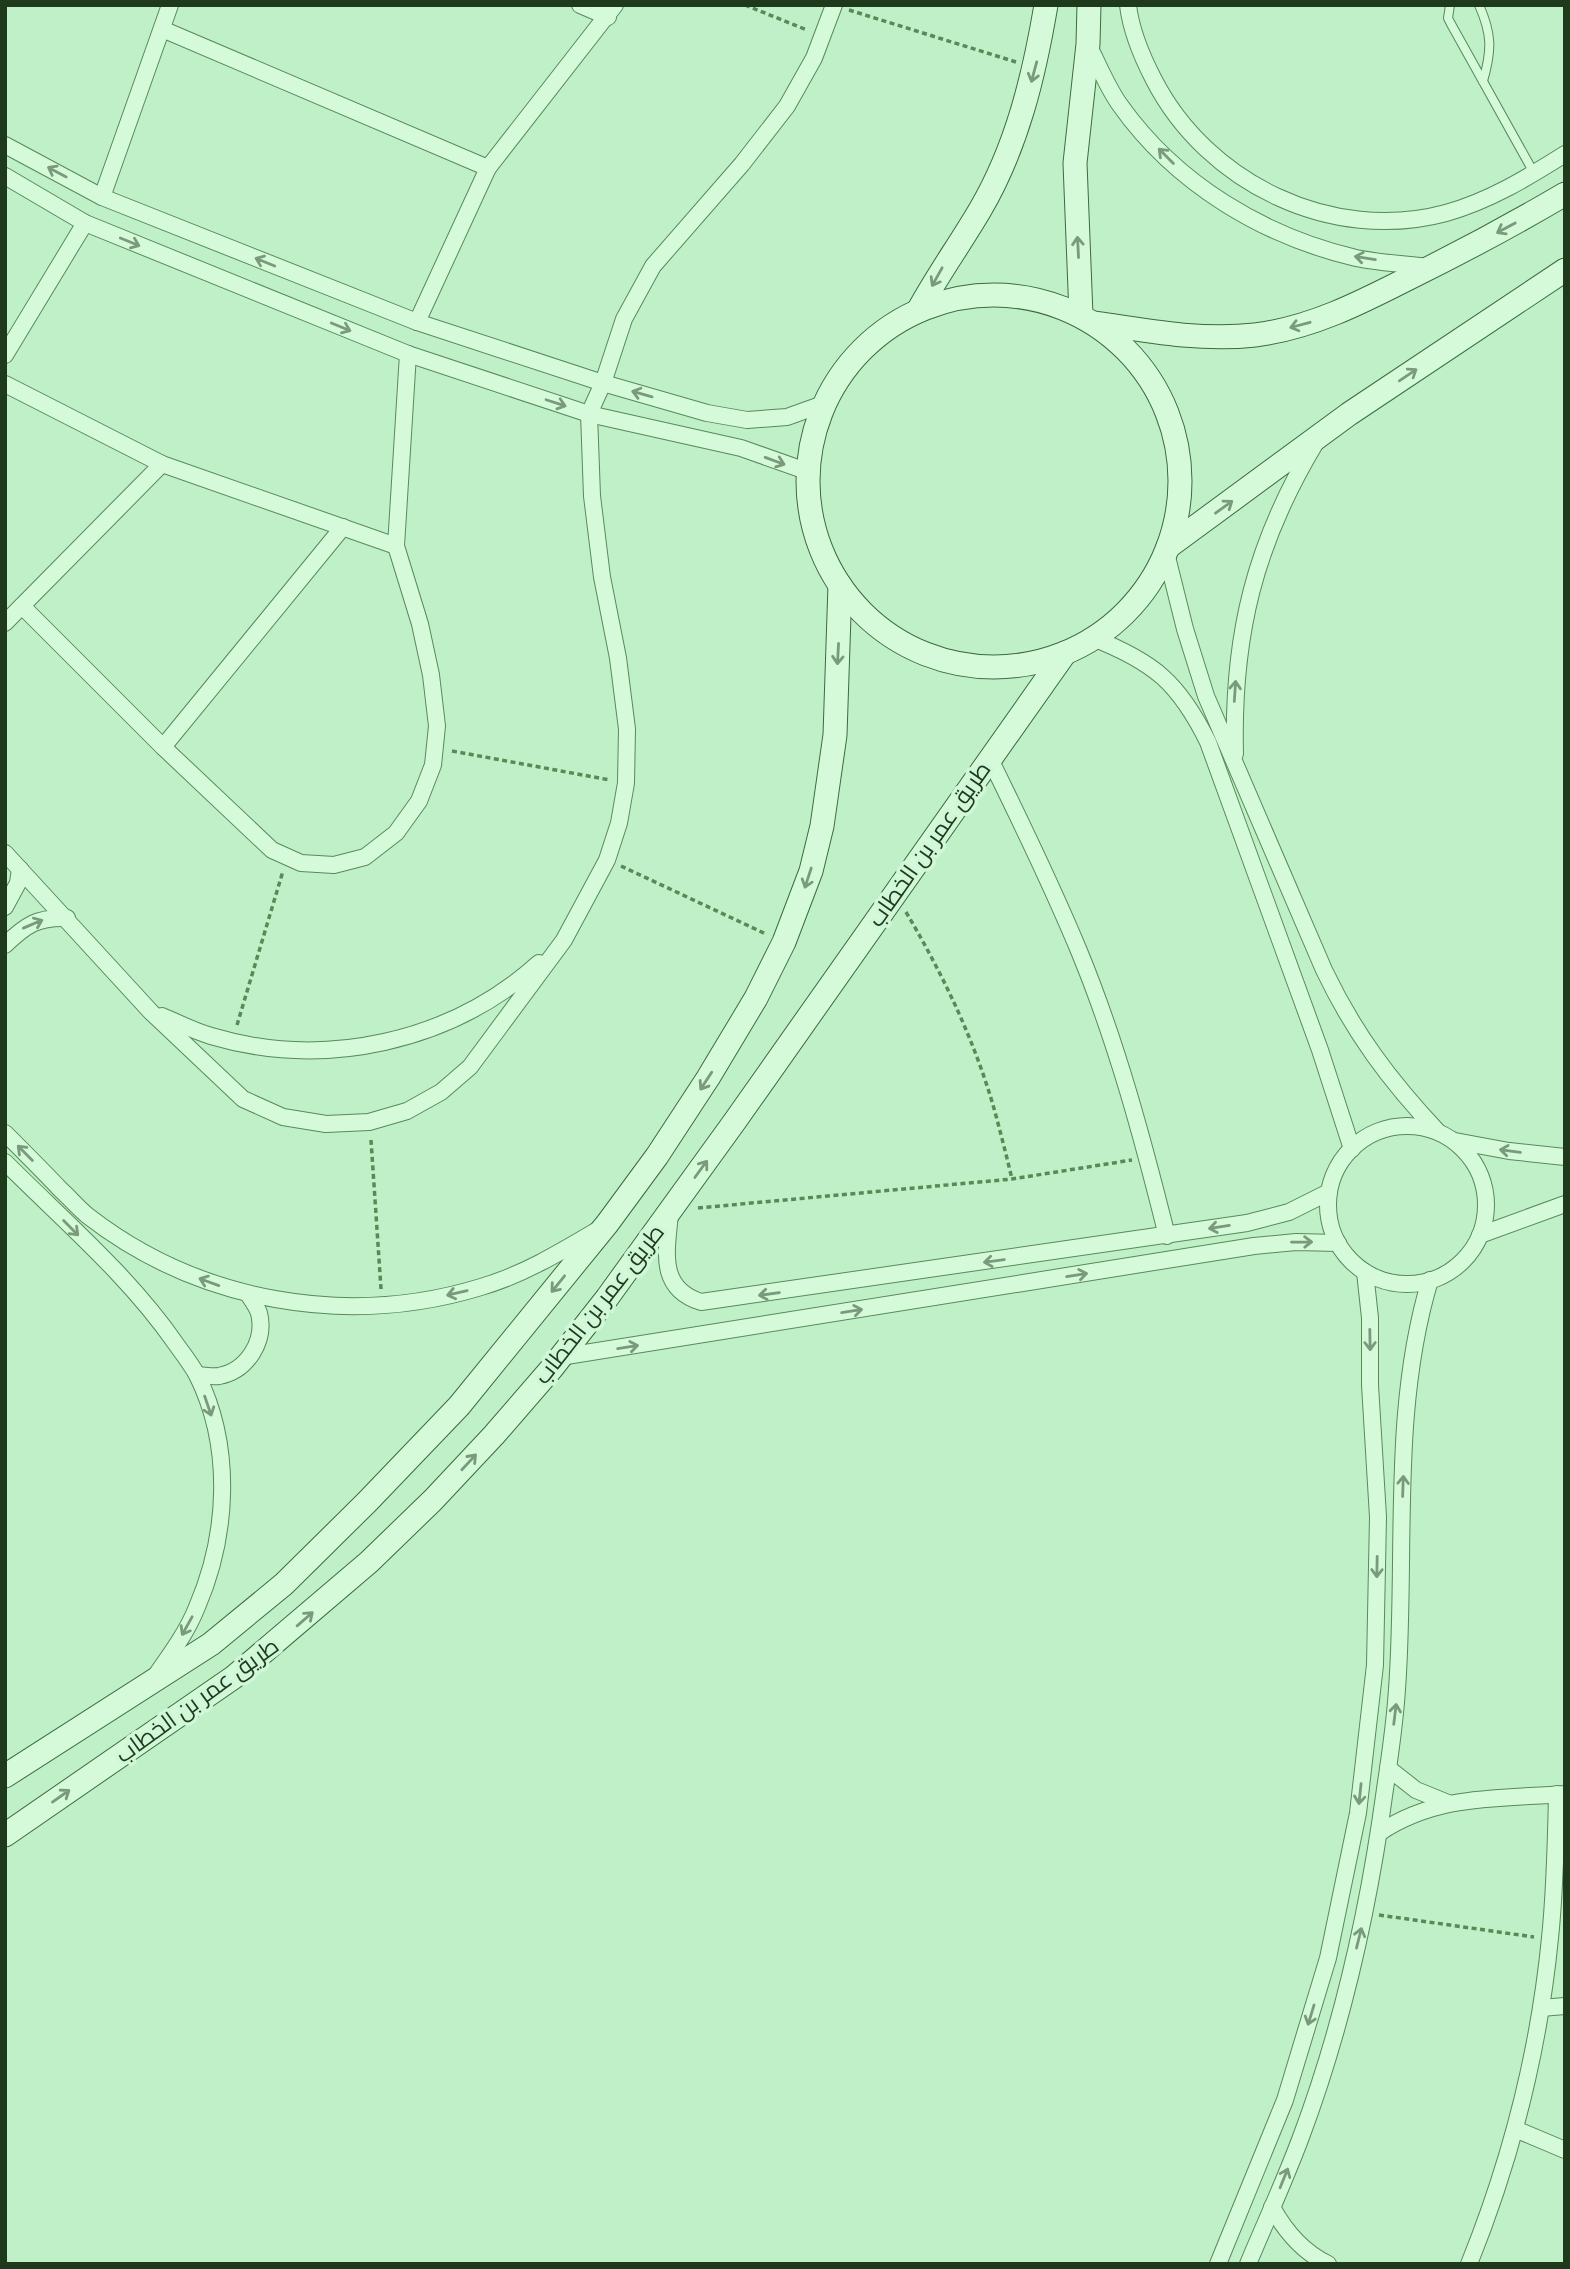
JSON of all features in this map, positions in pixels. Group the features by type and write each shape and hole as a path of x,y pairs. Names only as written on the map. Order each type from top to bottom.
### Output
{"street":[{"path":"102,197 170,5"},
{"path":"417,322 488,168 612,11 580,5"},
{"path":"5,853 152,1012 243,1099 294,1119 326,1124 369,1122 407,1111 440,1093 470,1067 564,940 607,860 619,823 626,783 627,729 618,658 602,577 594,510 589,414 603,383 624,319 653,266 734,173 787,106 814,58 834,5"},
{"path":"918,311 940,271 981,208 1013,140 1035,68 1046,5"},
{"path":"1088,319 1076,163 1090,5"},
{"path":"1128,5 1143,60 1164,100 1192,137 1226,168 1265,192 1307,210 1352,219 1398,220 1444,214 1488,199 1565,154"},
{"path":"162,29 488,168"},
{"path":"1088,44 1120,104 1167,159 1224,204 1288,237 1357,258 1433,267"},
{"path":"5,145 102,197 417,322 603,383 707,413 747,420 787,417 826,403"},
{"path":"5,176 85,223 408,354 589,414 741,448 809,472"},
{"path":"1088,319 1211,337 1255,335 1299,326 1341,312 1433,267 1565,194"},
{"path":"5,355 85,223"},
{"path":"1167,550 1349,414 1565,270"},
{"path":"1006,295 1050,302 1088,319 1133,356 1148,377 1162,398 1178,446 1180,498 1167,550 1153,578 1136,601 1116,621 1093,638 1065,653 1024,664 982,666 940,659 901,642 868,618 840,585 825,559 815,531 810,502 811,448 826,403 842,374 864,349 889,327 918,311 950,300 1006,295"},
{"path":"22,606 163,747 272,850 302,863 334,865 365,857 396,832 419,801 433,765 437,726 421,624 396,546 408,354"},
{"path":"5,384 162,464 396,546"},
{"path":"1235,760 1237,662 1254,579 1274,521 1295,477 1320,436"},
{"path":"5,623 162,464"},
{"path":"163,747 342,527"},
{"path":"1167,550 1194,663 1341,1006 1384,1072 1438,1132"},
{"name":"طريق عمر بن الخطاب","path":"5,1776 212,1644 284,1584 459,1406 607,1224 657,1156 756,998 784,942 810,871 822,826 835,735 840,585"},
{"path":"1093,638 1122,649 1150,665 1174,687 1194,713 1208,742 1352,1149"},
{"name":"طريق عمر بن الخطاب","path":"5,1835 234,1678 369,1562 433,1500 494,1435 560,1357 670,1211 1065,653"},
{"path":"990,758 1038,855 1080,953 1117,1055 1148,1158 1167,1236"},
{"path":"5,907 18,883 20,869"},
{"path":"5,945 23,928 36,921 67,918"},
{"path":"152,1012 211,1036 274,1049 337,1050 401,1039 461,1016 516,983 564,940"},
{"path":"1392,1127 1423,1127 1438,1132 1455,1141 1477,1167 1486,1201 1480,1235 1472,1250 1460,1263 1430,1280 1397,1283 1365,1272 1338,1243 1331,1227 1329,1192 1338,1169 1352,1149 1370,1135 1392,1127"},
{"path":"5,1133 86,1215 144,1254 208,1282 275,1301 345,1307 414,1303 482,1287 547,1261 607,1224"},
{"path":"1455,1141 1509,1151 1565,1157"},
{"path":"5,1162 118,1274 161,1322 197,1375 211,1413 220,1453 223,1493 220,1533 211,1573 196,1610 177,1645 150,1683"},
{"path":"670,1211 667,1254 671,1279 678,1290 701,1302 1269,1219 1329,1192"},
{"path":"1480,1235 1565,1205"},
{"path":"560,1357 1254,1246 1296,1242 1338,1243"},
{"path":"1218,2264 1285,2100 1328,1958 1358,1813 1375,1665 1378,1531 1370,1318 1365,1272"},
{"path":"1248,2264 1301,2136 1338,2026 1365,1913 1379,1833 1397,1692 1402,1603 1401,1514 1407,1414 1418,1326 1430,1280"},
{"path":"197,1375 218,1376 238,1369 253,1354 260,1334 259,1312 248,1294"},
{"path":"1388,1768 1416,1790 1448,1802"},
{"path":"1379,1833 1412,1814 1448,1802 1561,1794 1550,1939 1541,2008 1515,2129 1485,2224 1469,2264"},
{"path":"1541,2008 1565,2006"},
{"path":"1515,2129 1565,2150"},
{"path":"1272,2207 1292,2237 1328,2264"}],"lane":[{"path":"1450,5 1448,18 1534,173"},
{"path":"1479,5 1490,37 1488,64 1483,81"}],"path":[{"path":"745,5 822,36"},
{"path":"834,5 1035,68"},
{"path":"435,748 626,783"},
{"path":"233,1041 287,856"},
{"path":"607,860 784,942"},
{"path":"895,894 934,961 967,1031 993,1104 1012,1179"},
{"path":"369,1122 383,1305"},
{"path":"670,1211 1012,1179 1148,1158"},
{"path":"1365,1913 1550,1939"}]}
